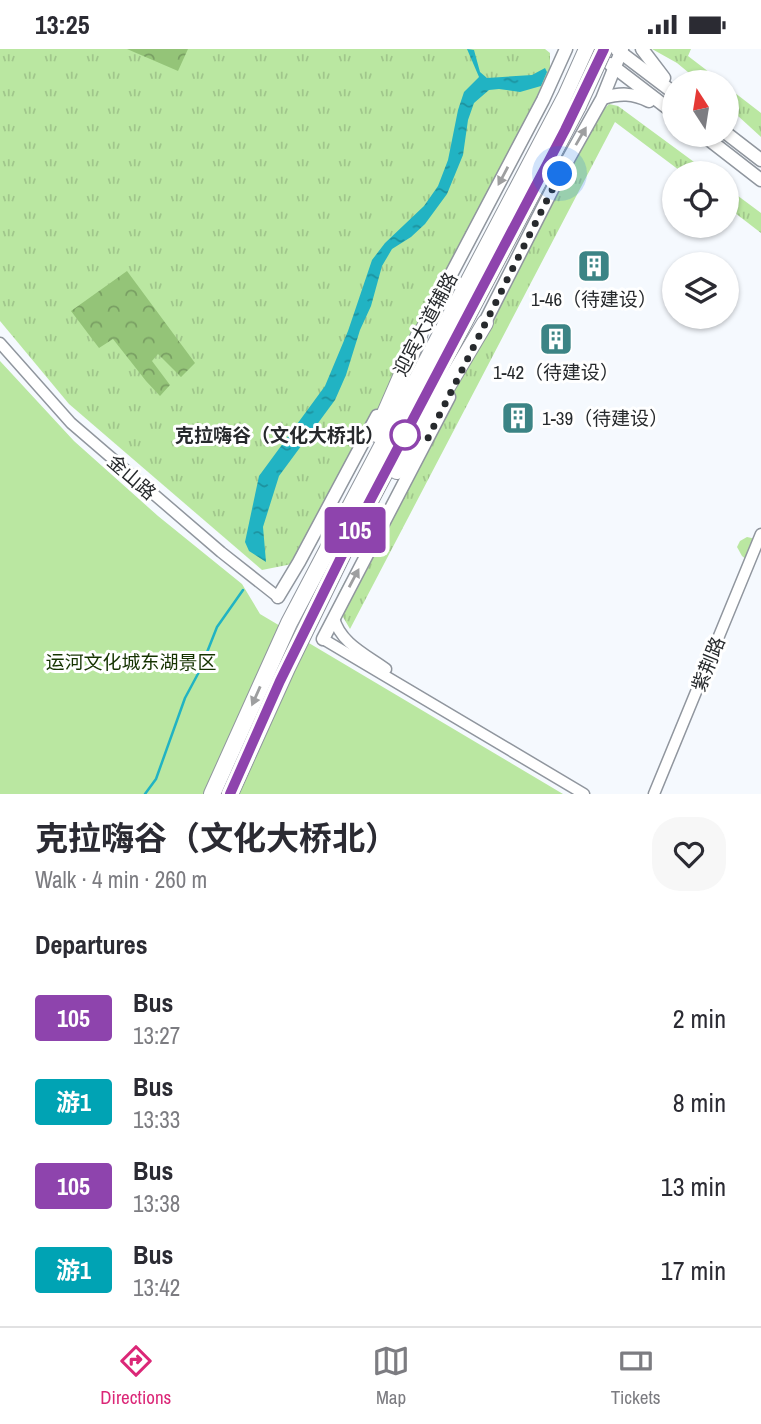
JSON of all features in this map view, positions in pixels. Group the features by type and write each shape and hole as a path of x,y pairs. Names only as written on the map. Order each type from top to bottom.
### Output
{"highway":[{"path":"267,671 289,623 566,96 588,49"},
{"path":"287,668 351,537 578,106 604,49"},
{"path":"212,794 485,323"},
{"path":"230,794 267,671 288,614 360,470 420,333"}],"main road":[{"name":"迎宾大道辅路","path":"278,597 543,100 566,49"},
{"path":"588,49 662,104"},
{"path":"642,49 662,77"},
{"path":"323,639 462,373 560,174 603,98 620,50 662,82"},
{"path":"603,98 622,94 636,95 662,107"},
{"path":"739,143 761,160"},
{"path":"718,147 761,180"}],"street":[{"name":"金山路","path":"0,343 81,432 220,552 278,597"},
{"name":"紫荆路","path":"654,794 761,534"},
{"path":"334,618 337,630 344,638 437,706"},
{"path":"323,639 584,794"}],"green space":[{"path":"0,49 545,49 550,53 550,94 302,562 262,570 69,404 0,321"},
{"path":"127,49 188,49 178,71"},
{"path":"652,49 691,49 688,56 706,70 685,70"},
{"path":"739,96 761,113 761,137 739,117"},
{"path":"609,104 618,106 662,138 662,147 674,147 693,161 667,161 615,122 350,629 336,605 338,594 602,111"},
{"path":"739,197 761,213 761,233 739,216"},
{"path":"127,271 195,363 181,377 158,354 152,361 170,385 160,396 113,339 99,348 71,311"},
{"name":"运河文化城东湖景区","path":"0,361 74,441 158,516 242,584 260,614 563,794 0,794"},
{"path":"747,537 756,539 747,560 737,547 740,541"}],"water":[{"path":"467,49 474,50 480,72 487,78 532,75 545,68 547,72 541,86 520,92 489,90 474,103 468,120 463,155 447,194 425,224 392,249 382,266 371,306 335,400 279,476 263,527 266,562 249,551 245,542 259,476 325,386 348,331 372,260 385,243 424,206 438,186 448,160 464,92 479,77"}],"waterway":[{"path":"145,794 156,779 185,698 200,670 217,627 243,590"}],"bus line":[{"name":"105","path":"230,794 280,681 351,537 565,130 604,49"}],"place":[{"name":"1-46（待建设）","path":"594,266"},
{"name":"1-42（待建设）","path":"556,339"},
{"name":"1-39（待建设）","path":"518,418"},
{"name":"克拉嗨谷（文化大桥北）","path":"405,435"}],"route":[{"path":"405,435 427,440 560,174"}]}
